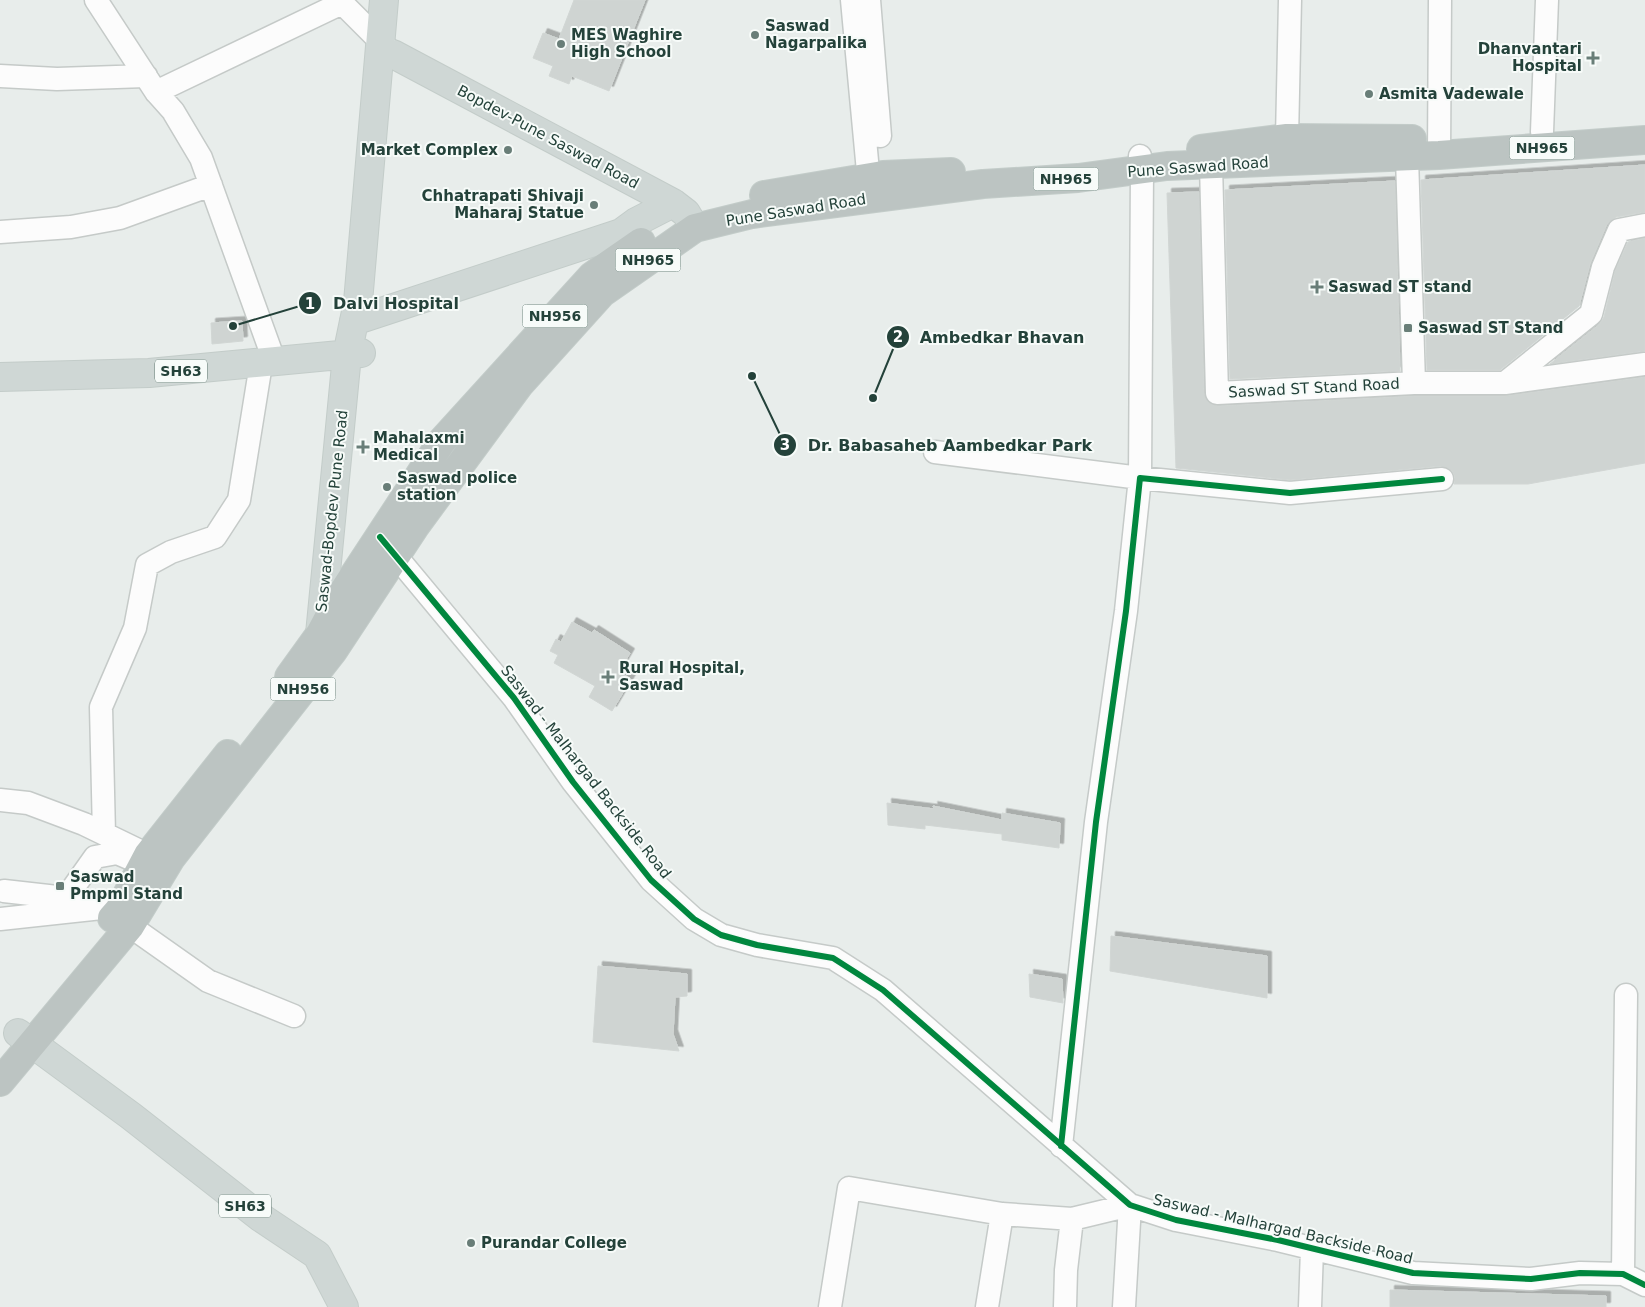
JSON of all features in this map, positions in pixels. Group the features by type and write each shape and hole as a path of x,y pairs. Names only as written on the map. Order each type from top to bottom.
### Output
{"highway":[{"name":"Pune Saswad Road","path":"684,215 752,214 877,187 1048,167 1141,163 1212,165 1407,157 1439,147 1542,132 1645,125"},
{"path":"1141,163 1287,138 1439,147"},
{"name":"Pune Saswad Road","path":"1439,147 1645,140"},
{"name":"NH965","path":"602,293 684,215"},
{"name":"NH956","path":"0,1082 25,1038 120,914 153,862 299,665 324,651 388,547 442,441 592,276 684,215"},
{"name":"NH956","path":"324,651 338,598 388,547 416,525 519,385 602,293"},
{"name":"NH956","path":"0,1055 25,1038"}],"main road":[{"path":"384,0 387,48"},
{"path":"354,354 363,309 387,48 399,0"},
{"name":"Bopdev-Pune Saswad Road","path":"387,48 684,215"},
{"path":"363,309 570,243 620,233 636,222 684,215"},
{"name":"SH63","path":"0,377 149,373 354,354"},
{"name":"Saswad-Bopdev Pune Road","path":"338,598 354,354"},
{"name":"Saswad-Bopdev Pune Road","path":"324,651 354,354"},
{"name":"SH63","path":"25,1038 131,1116 260,1217 317,1255 344,1307"}],"street":[{"path":"96,0 151,84 173,111 201,158 268,363 239,500 215,537 171,552 147,565 135,628 101,707 104,834"},
{"path":"852,0 877,187"},
{"path":"869,0 877,187"},
{"path":"1287,138 1290,0"},
{"path":"1439,147 1440,0"},
{"path":"1542,132 1547,0"},
{"path":"0,76 151,84 341,2 387,48"},
{"name":"Saswad ST Stand Road","path":"1212,165 1217,393 1414,383 1407,157"},
{"path":"1061,1146 1096,822 1126,611 1140,478 1141,163"},
{"path":"0,232 71,227 120,218 211,185"},
{"path":"1505,383 1591,314 1603,267 1619,230 1645,225"},
{"path":"1414,383 1505,383 1645,364"},
{"path":"935,452 1140,478 1290,493 1442,479"},
{"name":"Saswad - Malhargad Backside Road","path":"388,547 514,698 573,782 651,880 694,919 721,934 757,945 833,958 883,990 1130,1205 1176,1220 1278,1240 1413,1273 1531,1279 1580,1274 1622,1274 1645,1286"},
{"path":"0,800 28,803 104,834 153,862"},
{"path":"66,898 95,857 117,853 153,862"},
{"path":"4,891 66,898 120,914 208,981 294,1016"},
{"path":"0,919 120,914"},
{"path":"1622,1274 1626,995"},
{"path":"830,1307 849,1188 1002,1214 1072,1219 1130,1205 1124,1307"},
{"path":"987,1307 1002,1214"},
{"path":"1065,1307 1066,1270 1072,1219"},
{"path":"1310,1307 1312,1249"}],"building":[{"path":"574,0 645,0 609,91 572,76 569,84 549,76 553,66 533,58 543,33 559,39"},
{"path":"1645,165 1645,212 1616,217 1607,224 1590,264 1579,306 1500,370 1427,370 1421,180"},
{"path":"1395,181 1400,371 1230,379 1225,190"},
{"path":"1199,192 1204,393 1211,404 1218,406 1414,396 1505,396 1645,377 1645,463 1528,484 1454,484 1455,477 1452,471 1441,466 1290,480 1176,468 1167,193"},
{"path":"1645,238 1645,351 1550,364 1600,324 1604,317 1615,271 1628,242"},
{"path":"242,321 243,341 212,344 211,323"},
{"path":"572,622 592,633 594,630 630,653 619,672 631,679 612,711 589,697 595,686 554,663 558,655 550,651 556,639 561,642"},
{"path":"887,803 934,809 933,806 1002,820 1002,813 1060,823 1059,848 1002,840 1002,834 925,825 925,829 888,825"},
{"path":"1111,936 1267,956 1267,998 1110,971"},
{"path":"598,966 687,974 687,996 675,997 673,1034 679,1051 593,1042"},
{"path":"1029,974 1062,979 1063,1003 1030,997"},
{"path":"1390,1290 1606,1296 1606,1307 1390,1307"}],"cycle path":[{"path":"1061,1146 1096,822 1126,611 1140,478 1290,493 1442,479"},
{"path":"380,537 514,698 573,782 651,880 694,919 721,935 757,945 833,958 883,990 1130,1205 1176,1220 1278,1240 1413,1273 1531,1279 1580,1273 1623,1274 1645,1285"}],"place":[{"name":"Saswad Nagarpalika","path":"755,35"},
{"name":"MES Waghire High School","path":"561,44"},
{"name":"Dhanvantari Hospital","path":"1593,58"},
{"name":"Asmita Vadewale","path":"1369,94"},
{"name":"Market Complex","path":"508,150"},
{"name":"Chhatrapati Shivaji Maharaj Statue","path":"594,205"},
{"name":"Saswad ST stand","path":"1317,287"},
{"name":"Dalvi Hospital","path":"233,326"},
{"name":"Saswad ST Stand","path":"1408,328"},
{"name":"Dr. Babasaheb Aambedkar Park","path":"752,376"},
{"name":"Ambedkar Bhavan","path":"873,398"},
{"name":"Mahalaxmi Medical","path":"363,447"},
{"name":"Saswad police station","path":"387,487"},
{"name":"Rural Hospital, Saswad","path":"608,677"},
{"name":"Saswad Pmpml Stand","path":"60,886"},
{"name":"Purandar College","path":"471,1243"}]}
